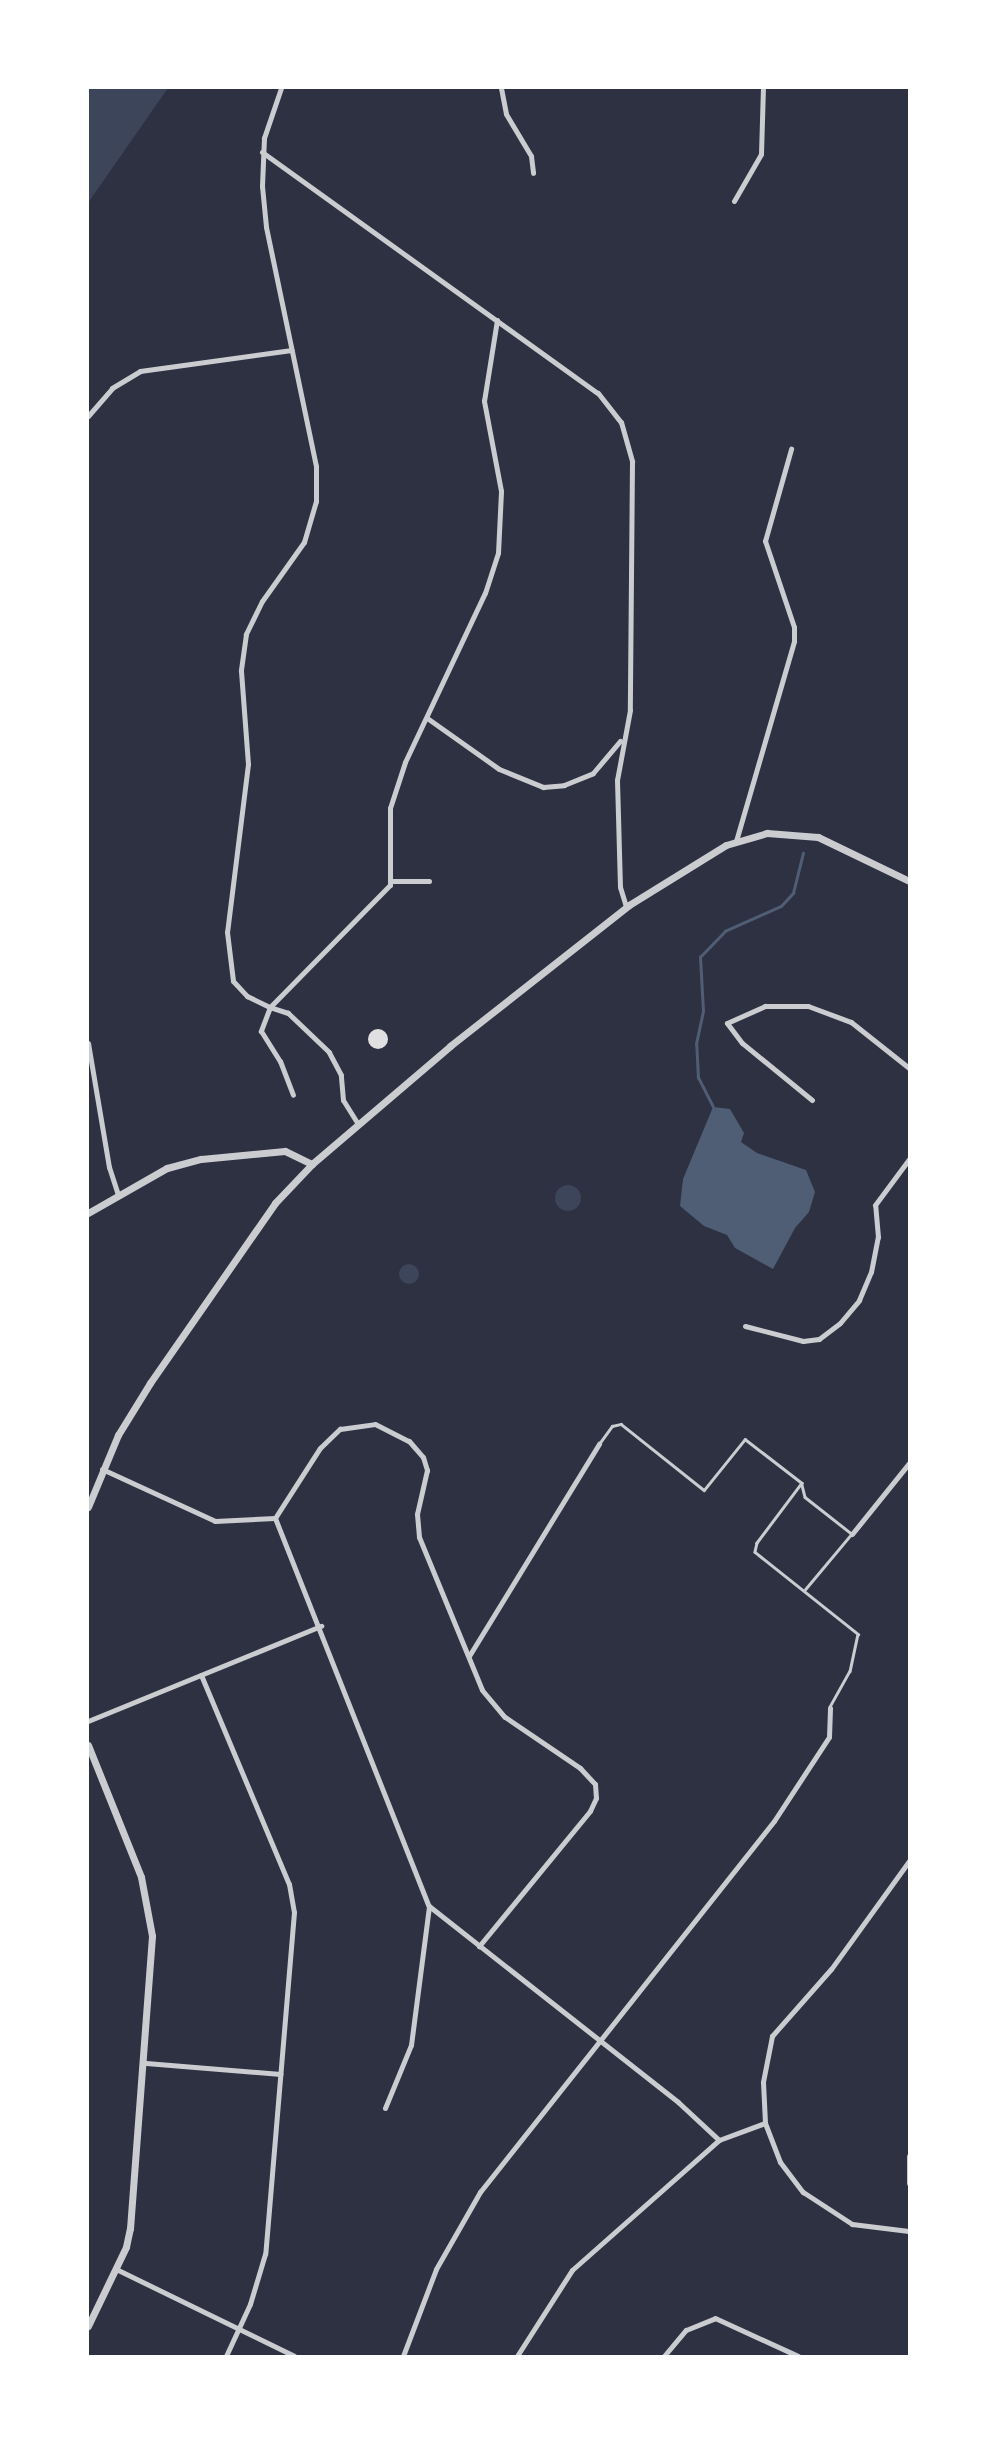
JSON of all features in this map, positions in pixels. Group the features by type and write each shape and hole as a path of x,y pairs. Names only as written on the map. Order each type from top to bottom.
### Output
{"street":[{"path":"281,88 266,124 262,152 266,227 316,466 316,501 304,542 262,601 246,635 242,671 248,764 228,909 233,981 247,996 288,1013 329,1052 341,1076 343,1100 358,1124"},
{"path":"501,88 506,114 531,156 533,173"},
{"path":"734,201 761,153 763,88"},
{"path":"262,152 606,400 625,435 632,461 630,710 622,736 617,836 626,907"},
{"path":"293,1095 280,1061 261,1031 270,1007 380,899 390,881 390,808 427,718 485,593 499,545 500,491 484,401 497,320"},
{"path":"88,416 112,388 141,372 292,351"},
{"path":"736,841 794,641 794,627 765,541 791,449"},
{"path":"427,718 499,769 543,788 564,785 593,773 622,736"},
{"path":"88,1507 102,1469 128,1416 207,1296 275,1203 312,1164 358,1124 626,907 736,841 777,833 818,837 909,881"},
{"path":"390,881 429,881"},
{"path":"812,1100 742,1043 727,1023 765,1006 808,1006 851,1022 909,1068"},
{"path":"88,1043 109,1167 118,1194"},
{"path":"88,1213 167,1168 201,1160 285,1151 312,1164"},
{"path":"745,1326 803,1341 820,1339 840,1323 859,1300 872,1272 878,1237 875,1205 909,1159"},
{"path":"275,1518 320,1448 340,1429 375,1424 409,1441 423,1457 427,1470 417,1514 419,1537 492,1705 586,1772 597,1791 586,1816 479,1946"},
{"path":"469,1656 598,1444"},
{"path":"852,1534 909,1463"},
{"path":"102,1469 215,1521 275,1518"},
{"path":"275,1518 321,1626 429,1906 411,2045 385,2108"},
{"path":"88,1721 321,1626"},
{"path":"201,1675 292,1893 294,1925 265,2254 239,2330 226,2357"},
{"path":"403,2357 436,2269 457,2227 480,2192 774,1821 829,1737 830,1708"},
{"path":"88,1745 141,1877 151,1915 146,2063 130,2228 116,2269 88,2326"},
{"path":"909,1861 831,1969 772,2036 764,2058 765,2123 780,2162 817,2204 852,2224 909,2231"},
{"path":"429,1906 600,2041 719,2140"},
{"path":"146,2063 281,2074"},
{"path":"517,2357 572,2270 719,2140 765,2123"},
{"path":"909,2156 909,2183"},
{"path":"116,2269 294,2357"},
{"path":"664,2357 686,2330 715,2318 798,2357"}],"lane":[{"path":"598,1444 612,1426 621,1424 704,1490 745,1438 802,1483 805,1497 852,1534 806,1589"},
{"path":"802,1483 757,1543 755,1552 767,1566 806,1589 858,1634 850,1671 830,1708"}],"shaded area":[{"path":"88,88 168,88 88,203"},
{"path":"713,1107 730,1109 744,1133 741,1142 757,1153 806,1170 815,1192 809,1212 795,1228 773,1269 735,1248 727,1235 704,1226 680,1206 683,1179"},
{"path":"568,1185 577,1189 581,1198 577,1207 568,1211 559,1207 555,1198 559,1189"},
{"path":"405,1264 413,1264 419,1274 413,1284 405,1284 399,1278 399,1270"}],"building":[{"path":"378,1029 385,1032 388,1039 385,1046 378,1049 371,1046 368,1039 371,1032"}],"waterway":[{"path":"713,1107 698,1078 696,1044 703,1011 700,957 725,931 781,906 793,893 803,853"}]}
